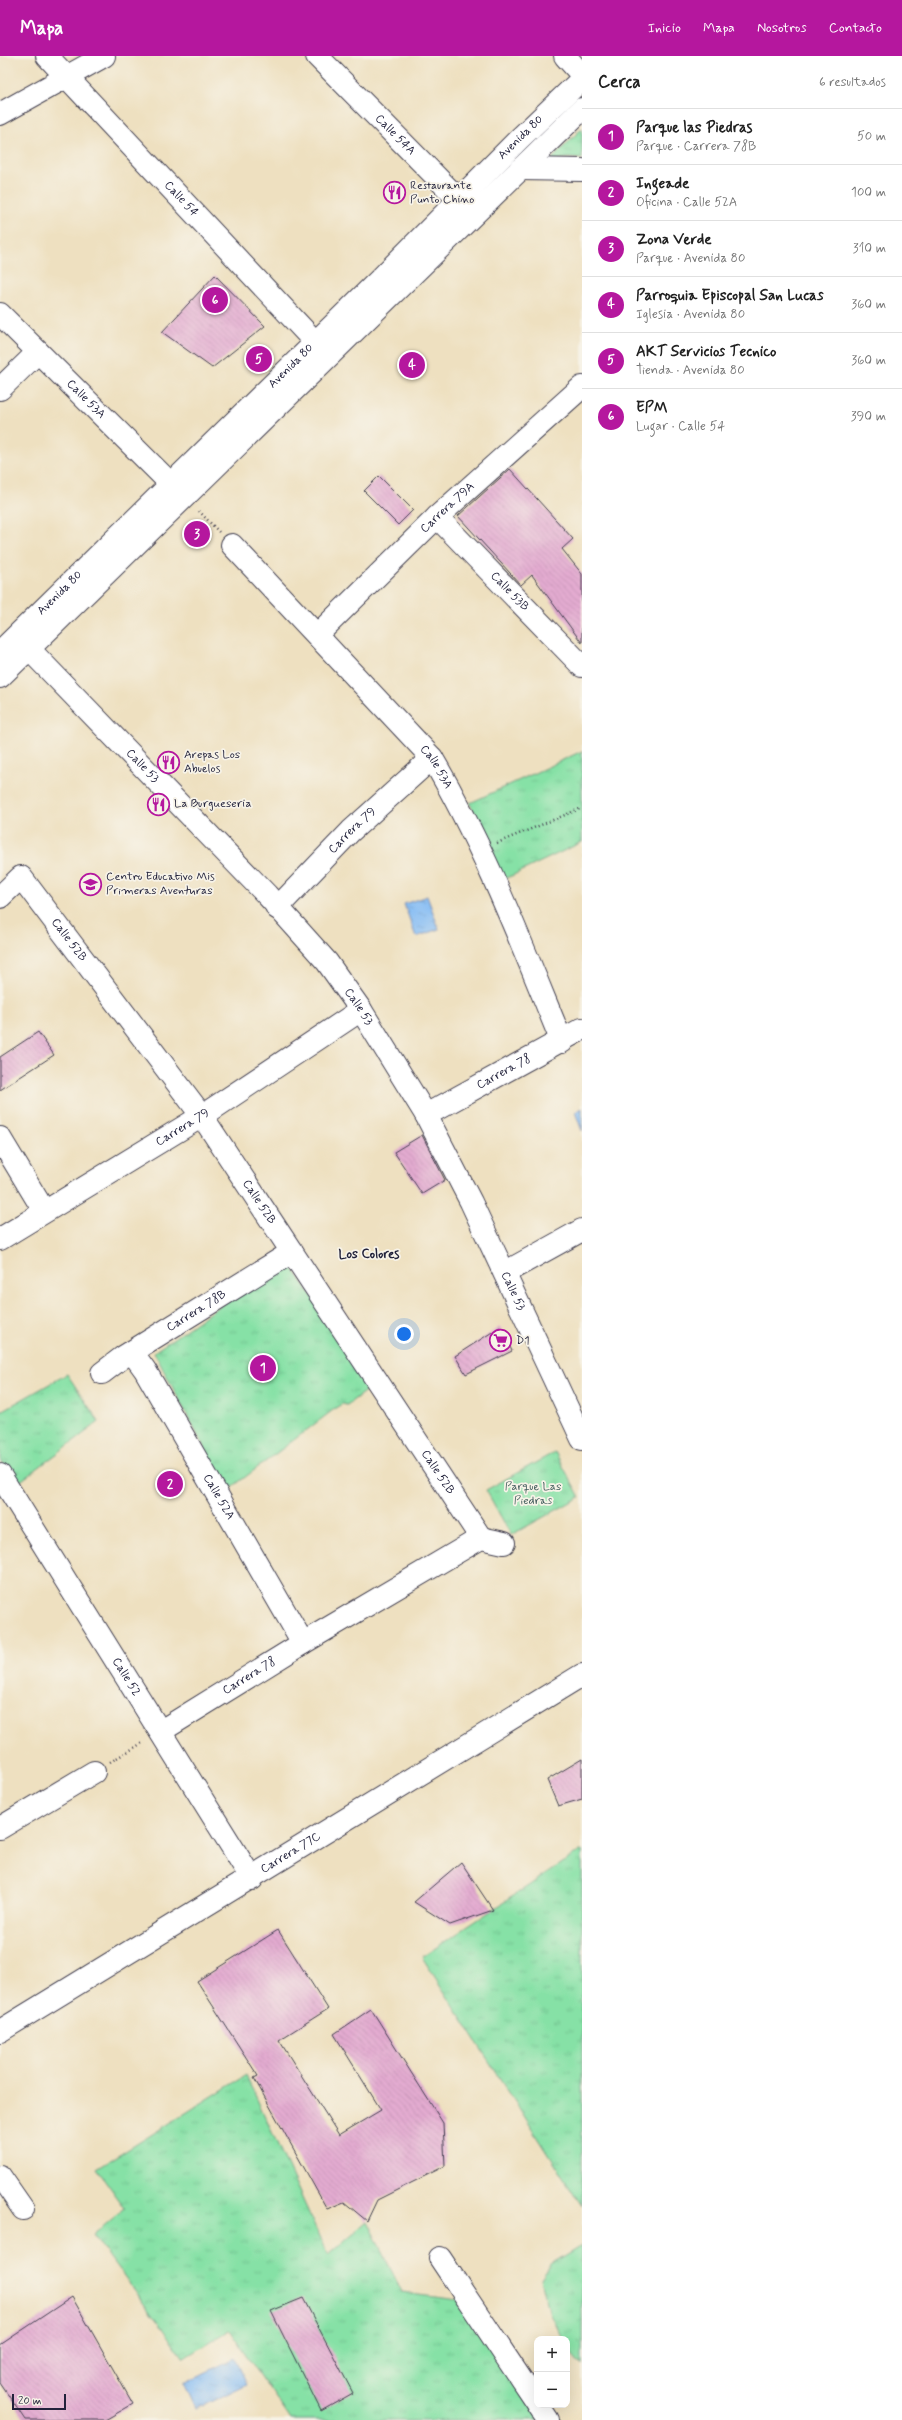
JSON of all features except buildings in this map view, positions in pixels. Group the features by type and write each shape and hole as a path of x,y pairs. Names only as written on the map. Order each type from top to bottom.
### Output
{"street":[{"name":"Calle 54","path":"47,56 315,342"},
{"path":"0,114 104,56"},
{"name":"Calle 54A","path":"317,56 466,207"},
{"path":"565,56 582,74"},
{"name":"Avenida 80","path":"0,677 466,207 582,79"},
{"name":"Avenida 80","path":"0,652 315,342 466,207 520,170 582,109"},
{"path":"520,170 547,168 582,170"},
{"name":"Calle 53A","path":"0,314 171,484"},
{"path":"0,389 38,352"},
{"name":"Carrera 79A","path":"318,634 437,517 582,387"},
{"name":"Calle 53B","path":"437,517 582,666"},
{"name":"Calle 53A","path":"232,545 318,634 432,758 456,798 497,884 562,1042"},
{"name":"Calle 53","path":"29,649 278,908 327,962 361,1010 426,1115 575,1403 582,1439"},
{"name":"Carrera 79","path":"278,908 351,831 432,758"},
{"name":"Calle 52B","path":"0,897 21,877 202,1116 481,1538"},
{"name":"Carrera 79","path":"0,1239 202,1116 361,1010"},
{"name":"Carrera 78","path":"426,1115 562,1042 582,1029"},
{"path":"0,1138 44,1211"},
{"path":"506,1272 582,1230"},
{"name":"Carrera 78B","path":"102,1373 132,1352 292,1252"},
{"name":"Calle 52A","path":"132,1352 145,1370 303,1642"},
{"name":"Calle 52","path":"0,1476 252,1878"},
{"path":"481,1538 504,1543"},
{"name":"Carrera 78","path":"161,1731 303,1642 481,1538"},
{"name":"Carrera 77C","path":"0,2031 252,1878 521,1710 582,1675"},
{"path":"1,1824 94,1772"},
{"path":"0,2176 23,2209"},
{"path":"440,2258 534,2398"},
{"path":"540,2408 548,2420"}],"path":[{"path":"196,508 232,545"},
{"path":"481,850 582,808"},
{"path":"94,1772 161,1731"}],"green space":[{"path":"582,128 582,159 568,158 550,161"},
{"path":"582,751 582,842 503,880 470,803"},
{"path":"286,1259 375,1384 347,1405 342,1404 337,1407 227,1491 154,1352"},
{"path":"67,1374 99,1422 18,1483 0,1460 0,1412"},
{"name":"Parque Las Piedras","path":"555,1452 580,1497 511,1535 486,1490"},
{"path":"582,1850 582,2206 422,1957"},
{"path":"246,2075 328,2255 367,2221 402,2292 468,2300 541,2420 291,2420 229,2330 184,2358 93,2235 125,2208 97,2169"},
{"path":"582,2245 582,2365 570,2350 570,2336 562,2336 550,2316 541,2279 551,2264"}],"water":[{"path":"427,896 439,929 416,937 404,904"},
{"path":"582,1108 582,1131 575,1112"},
{"path":"235,2358 247,2384 196,2409 184,2383"}],"place":[{"name":"Restaurante Punto Chino","path":"395,193"},
{"name":"EPM","path":"215,300"},
{"name":"AKT Servicios Tecnico","path":"259,359"},
{"name":"Parroquia Episcopal San Lucas","path":"412,365"},
{"name":"Zona Verde","path":"197,534"},
{"name":"Arepas Los Abuelos","path":"168,762"},
{"name":"La Burgueseria","path":"159,804"},
{"name":"Centro Educativo Mis Primeras Aventuras","path":"91,884"},
{"name":"D1","path":"501,1341"},
{"name":"Parque las Piedras","path":"263,1368"},
{"name":"Ingeade","path":"170,1484"}],"district":[{"name":"Los Colores","path":"369,1254"}]}
